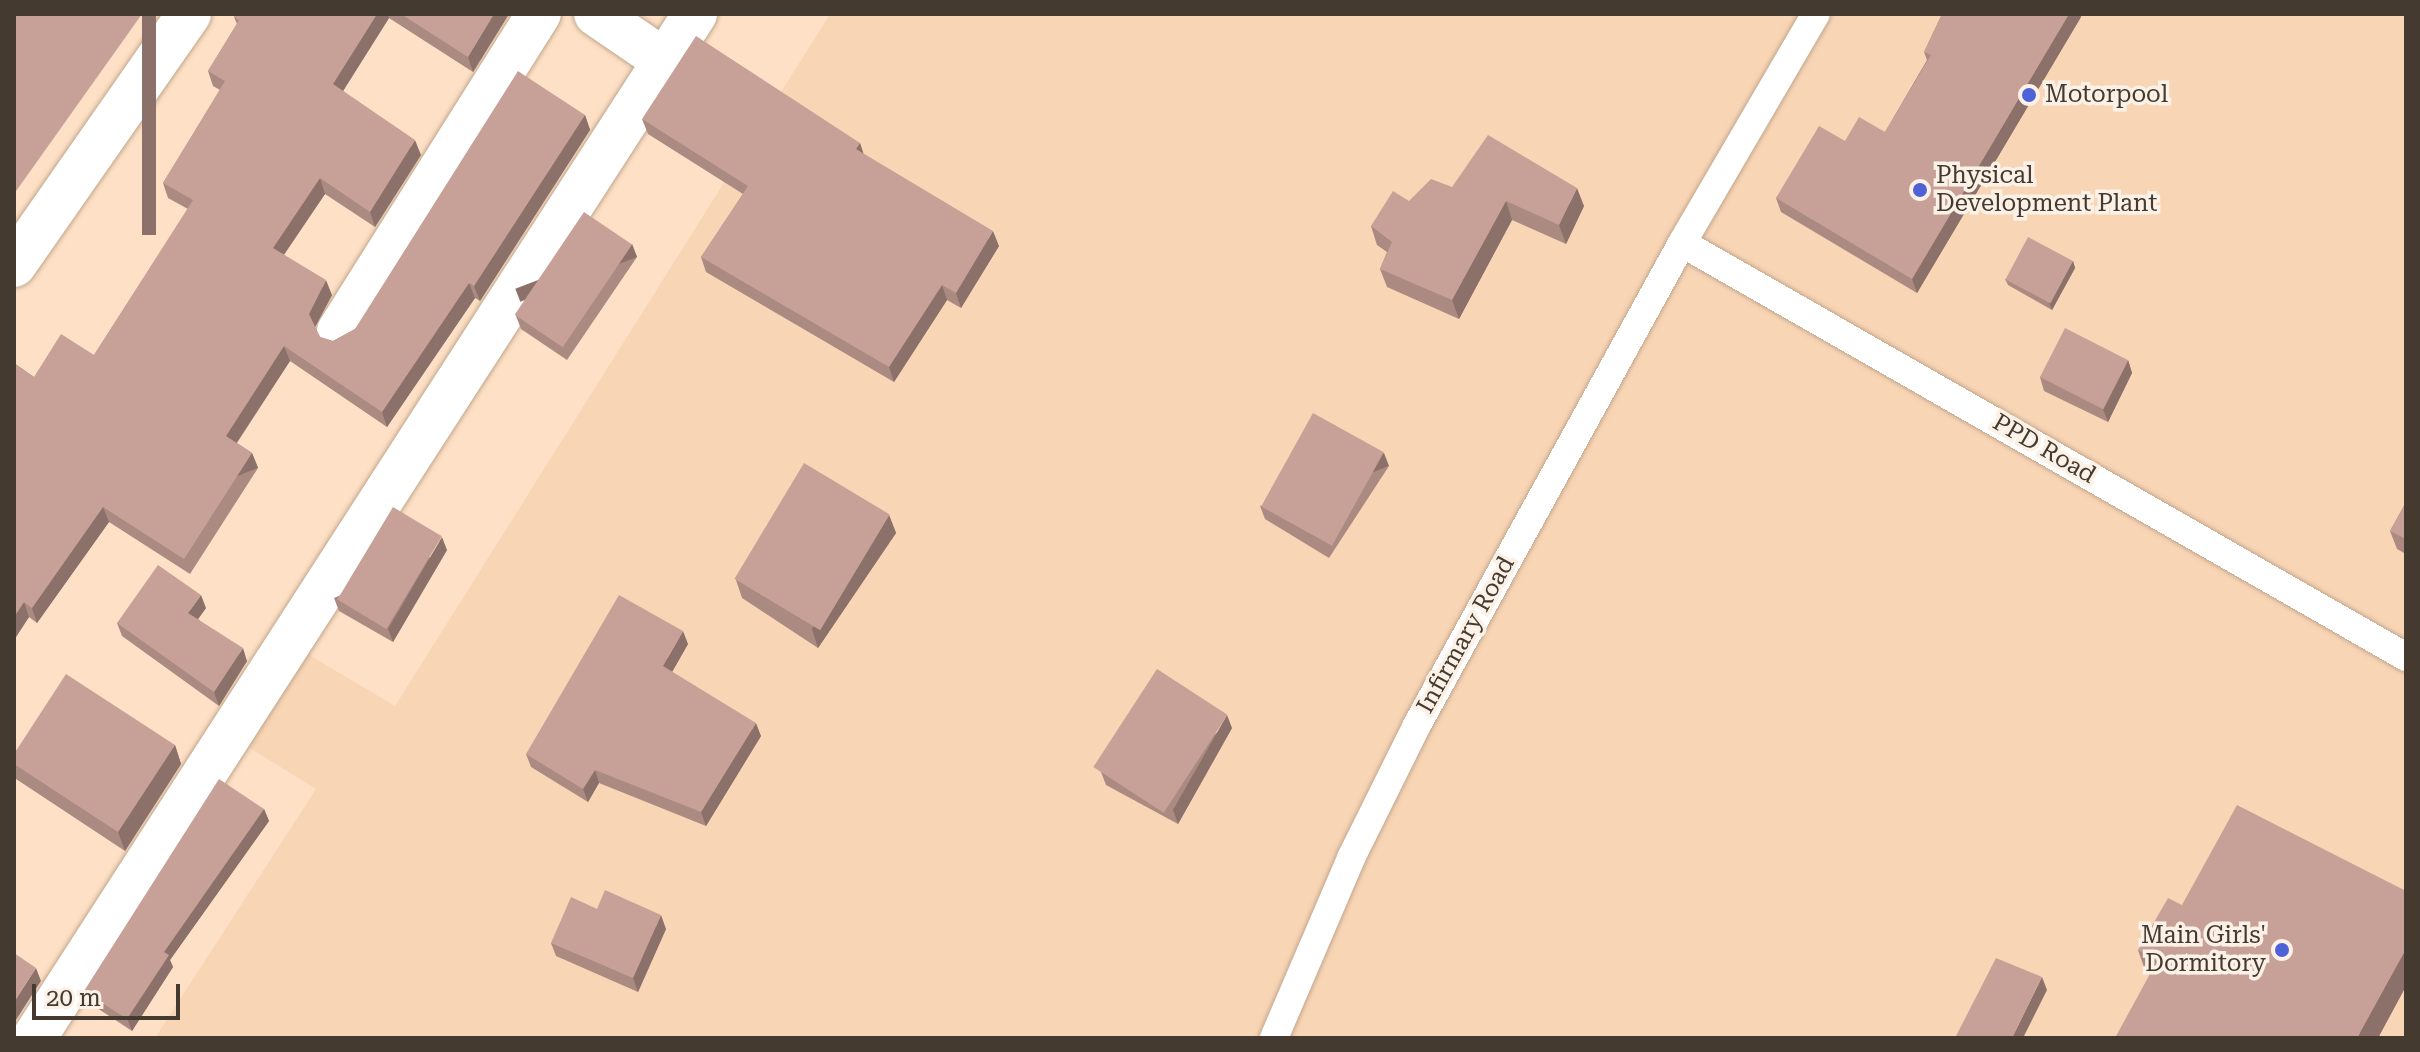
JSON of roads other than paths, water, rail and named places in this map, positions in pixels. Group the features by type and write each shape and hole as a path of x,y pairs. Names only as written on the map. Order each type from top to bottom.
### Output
{"street":[{"path":"14,265 189,14"},
{"path":"339,331 539,14"},
{"path":"596,14 665,61"},
{"path":"34,1038 695,14"}],"lane":[{"name":"Infirmary Road","path":"1274,1038 1351,858 1417,725 1682,243 1816,14"},
{"name":"PPD Road","path":"1682,243 2406,657"}],"place":[{"name":"Motorpool","path":"2029,95"},
{"name":"Physical Development Plant","path":"1920,190"},
{"name":"Main Girls' Dormitory","path":"2282,950"}]}
